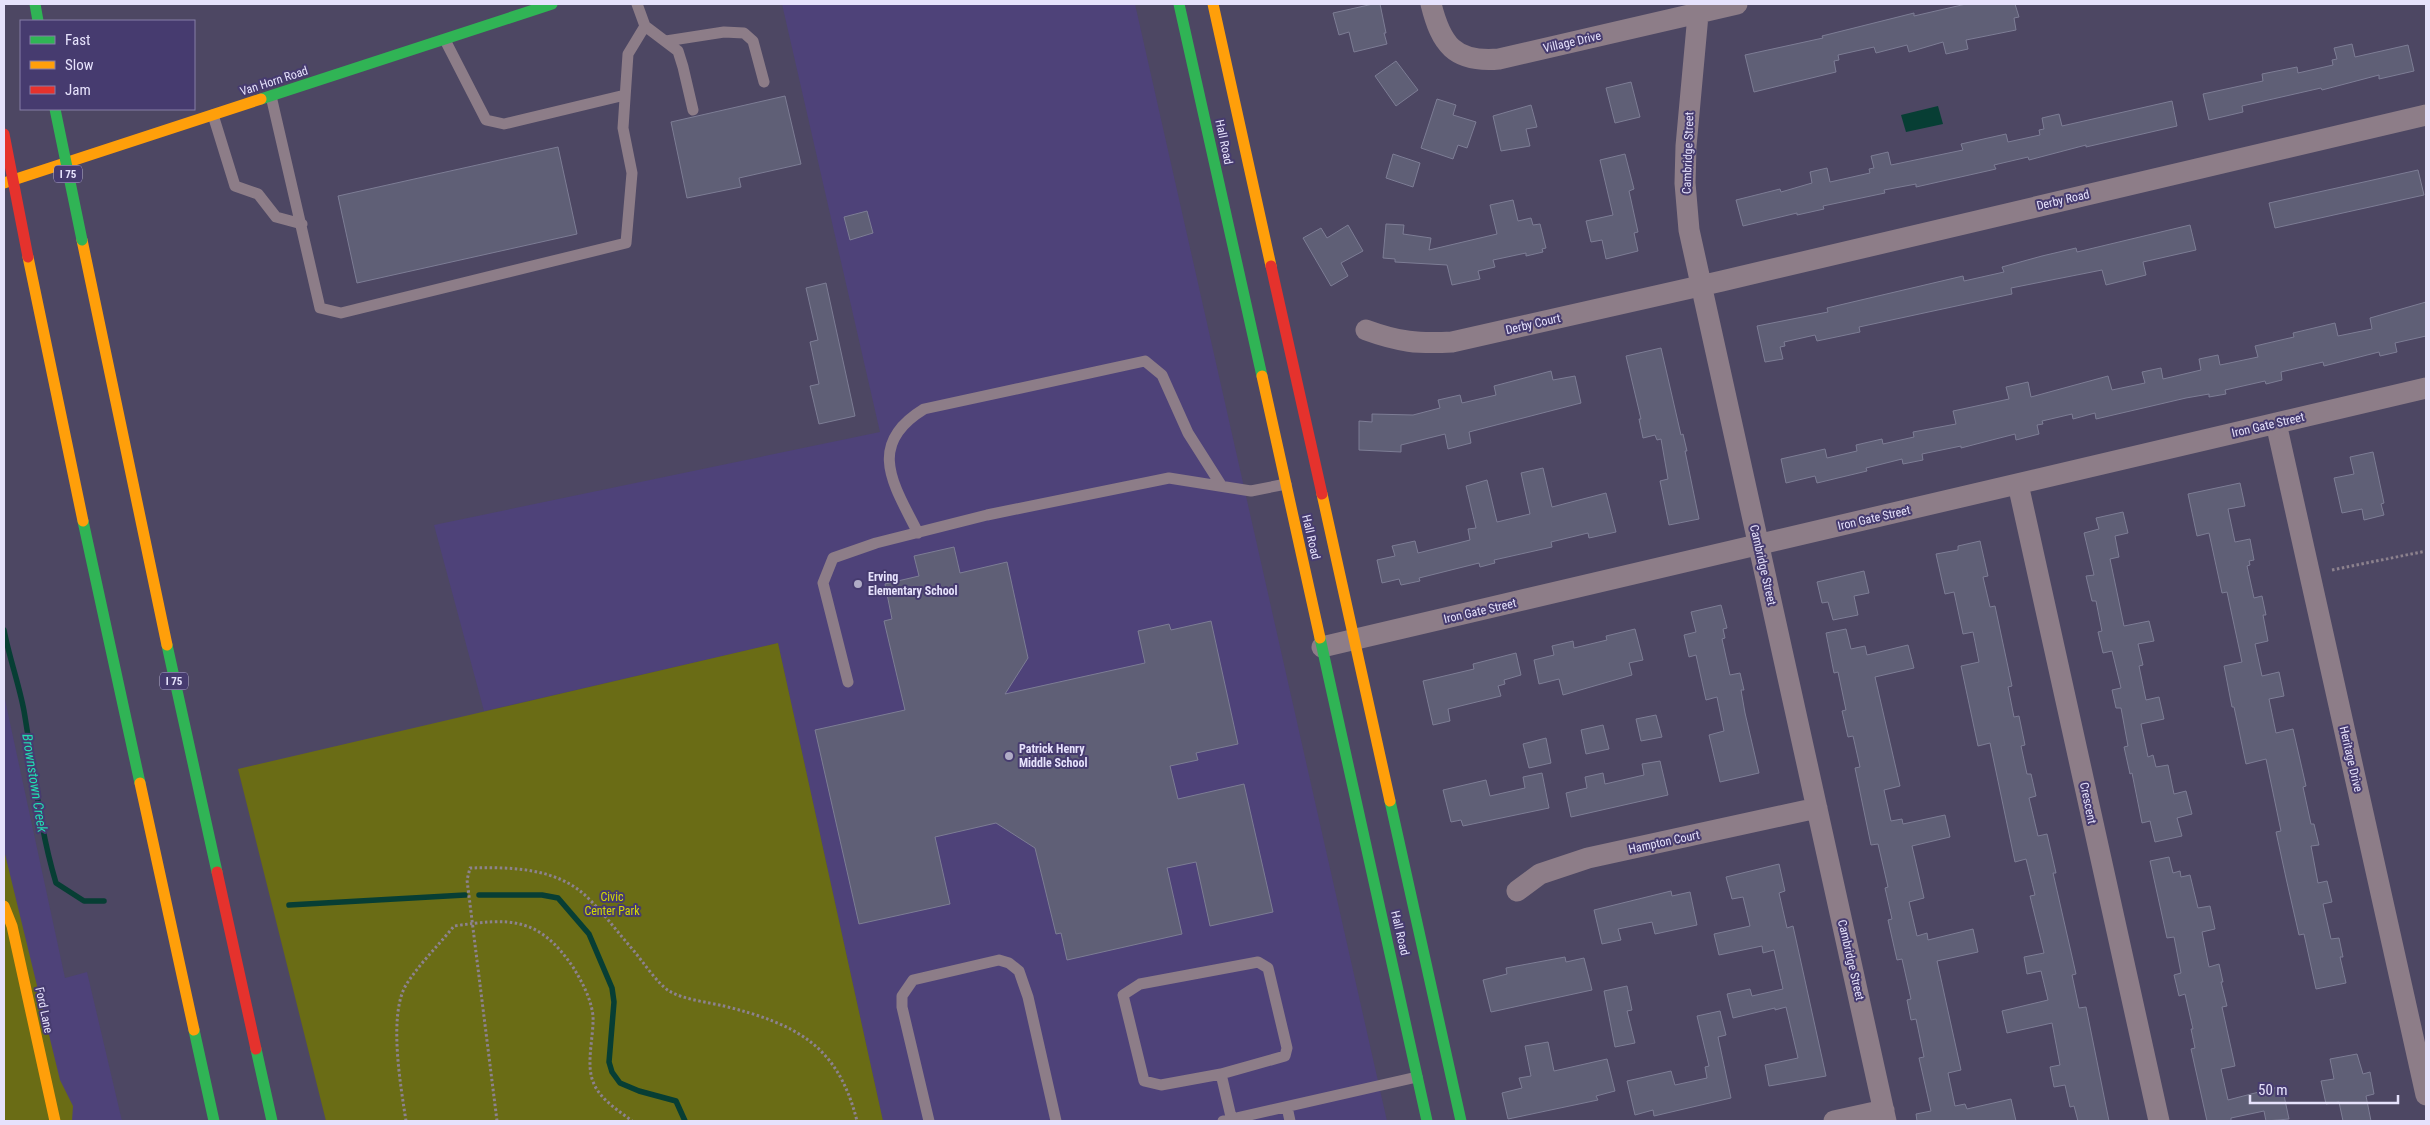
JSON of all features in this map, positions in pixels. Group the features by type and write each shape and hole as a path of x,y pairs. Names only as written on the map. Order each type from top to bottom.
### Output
{"main road":[{"path":"35,4 38,20"},
{"name":"Van Horn Road","path":"4,183 552,4"},
{"name":"Hall Road","path":"1179,4 1290,484 1322,648 1422,1076 1427,1121"},
{"name":"Hall Road","path":"1213,4 1314,478 1354,640 1446,1071 1462,1121"},
{"name":"I 75","path":"55,110 143,539 272,1121"},
{"path":"4,134 85,532 214,1121"},
{"name":"Ford Lane","path":"4,906 12,926 55,1121"}],"street":[{"name":"Village Drive","path":"1431,7 1436,26 1451,47 1471,58 1484,61 1499,59 1698,8 1736,4"},
{"name":"Cambridge Street","path":"1698,8 1685,183 1689,230 1885,1116"},
{"name":"Derby Road","path":"1700,286 2426,115"},
{"name":"Derby Court","path":"1366,330 1418,344 1452,342 1700,286"},
{"name":"Iron Gate Street","path":"1322,648 2426,388"},
{"name":"Heritage Drive","path":"2276,423 2426,1095"},
{"name":"Crescent","path":"2018,484 2159,1121"},
{"name":"Hampton Court","path":"1517,891 1540,874 1588,858 1816,808"},
{"path":"1834,1121 1885,1116"}],"lane":[{"path":"637,4 645,26 678,51 684,67 693,110"},
{"path":"271,96 320,308 341,313 626,243 632,173 623,128 628,54 645,26"},
{"path":"666,42 724,32 744,33 753,41 764,82"},
{"path":"445,39 486,120 504,124 625,95"},
{"path":"213,115 235,186 258,194 276,217 302,224"},
{"path":"918,532 891,479 888,453 906,421 924,409 1146,361 1162,375 1188,433 1221,485"},
{"path":"848,682 823,583 833,558 876,543 986,515 1168,478 1251,491 1290,484"},
{"path":"929,1121 902,1007 902,996 913,980 998,960 1009,962 1019,971 1028,997 1056,1121"},
{"path":"1258,962 1268,968 1287,1048 1284,1056 1222,1074 1161,1085 1144,1081 1123,995 1140,984 1258,962"},
{"path":"1222,1074 1229,1121 1422,1076"},
{"path":"1287,1107 1290,1121"}],"path":[{"path":"2332,570 2426,551"},
{"path":"497,1121 467,880 470,868 513,867 549,874 573,886 589,898 668,990 764,1016 795,1032 823,1052 841,1075 852,1101 857,1121"},
{"path":"406,1121 398,1066 398,1014 405,986 454,926 497,920 536,928 559,947 587,993 592,1015 590,1074 594,1085 601,1096 632,1121"}],"shaded area":[{"name":"Erving Elementary School","path":"782,4 1135,4 1387,1121 883,1121 778,643 484,711 434,525 880,432"},
{"path":"1938,106 1943,124 1906,132 1901,115"},
{"path":"4,695 65,978 87,972 122,1121 4,1121"}],"green space":[{"name":"Civic Center Park","path":"778,643 883,1121 326,1121 238,769"},
{"path":"4,850 60,1080 73,1106 72,1121 4,1121"}],"building":[{"path":"1380,4 1387,44 1354,52 1349,32 1339,35 1333,13"},
{"path":"1966,4 2015,4 2019,17 2014,18 2016,30 1966,40 1968,49 1946,54 1943,42 1909,52 1907,45 1876,53 1874,47 1838,55 1839,60 1834,61 1836,72 1754,92 1745,55 1823,38 1822,36 1914,13 1914,16"},
{"path":"2352,44 2355,57 2408,45 2414,71 2379,79 2379,75 2322,90 2321,88 2242,106 2243,112 2209,120 2203,94 2263,81 2262,74 2297,67 2298,73 2333,65 2332,60 2337,59 2334,48"},
{"path":"1396,61 1418,90 1396,106 1375,76"},
{"path":"1631,82 1640,117 1615,123 1606,88"},
{"path":"785,96 801,164 739,178 741,187 687,198 671,122"},
{"path":"1437,99 1456,105 1453,115 1476,122 1467,148 1458,145 1453,159 1421,148"},
{"path":"2172,101 2177,126 2086,147 2086,145 2029,160 2028,157 1994,165 1996,169 1916,187 1916,184 1884,190 1885,193 1823,206 1824,209 1797,215 1797,213 1743,226 1736,200 1780,189 1781,192 1812,183 1810,172 1827,168 1830,182 1870,173 1869,169 1874,168 1871,156 1888,152 1891,165 1963,150 1961,144 2006,134 2008,142 2040,135 2039,130 2044,129 2042,118 2059,114 2062,126"},
{"path":"1531,105 1537,127 1526,129 1530,146 1501,151 1493,116"},
{"path":"558,147 577,234 357,283 338,196"},
{"path":"1393,154 1420,163 1413,187 1386,178"},
{"path":"1625,154 1634,189 1629,191 1638,232 1634,233 1638,251 1606,259 1602,240 1591,242 1586,221 1613,215 1600,160"},
{"path":"2418,170 2424,195 2275,228 2269,203"},
{"path":"1513,200 1518,221 1531,218 1533,225 1540,224 1546,248 1542,249 1543,252 1526,256 1526,253 1493,260 1495,267 1478,271 1480,279 1452,285 1447,265 1395,262 1395,259 1383,258 1386,224 1404,225 1403,234 1431,238 1429,250 1497,234 1490,205"},
{"path":"867,211 873,233 850,240 844,217"},
{"path":"1348,225 1363,251 1341,263 1348,276 1331,286 1303,238 1321,228 1327,238"},
{"path":"2190,225 2196,250 2143,262 2146,275 2106,285 2102,270 2011,288 2012,294 1859,327 1860,332 1817,341 1815,335 1784,342 1785,346 1780,347 1783,359 1765,362 1757,326 1828,312 1827,308 1963,276 1964,281 2004,272 2002,267 2042,256 2076,248 2077,252"},
{"path":"826,283 855,416 819,424 810,386 819,384 810,342 818,340 806,288"},
{"path":"2426,302 2426,336 2395,343 2397,352 2380,356 2379,352 2324,366 2323,362 2281,372 2282,380 2266,384 2265,381 2225,390 2226,394 2209,397 2209,394 2186,398 2096,419 2095,413 2073,419 2072,414 2042,421 2043,424 2037,425 2039,434 2016,440 2015,434 1961,448 1961,446 1922,454 1923,460 1903,464 1902,459 1866,468 1867,471 1817,483 1815,476 1786,483 1781,459 1825,449 1827,458 1857,451 1856,445 1882,439 1883,444 1914,437 1913,432 1956,424 1953,411 2009,399 2006,387 2028,382 2031,397 2108,376 2112,390 2145,383 2142,372 2161,368 2163,379 2201,370 2199,359 2218,355 2220,365 2258,357 2255,346 2294,337 2293,333 2335,323 2338,336 2372,329 2370,318"},
{"path":"1661,348 1681,435 1683,434 1687,451 1685,451 1699,519 1669,525 1660,481 1668,479 1661,439 1657,440 1655,435 1643,438 1639,419 1641,419 1626,356"},
{"path":"1551,371 1553,380 1575,376 1581,403 1469,432 1471,443 1448,449 1445,434 1401,445 1401,452 1359,450 1359,421 1372,422 1372,414 1413,415 1440,408 1438,400 1460,395 1462,403 1496,395 1494,386"},
{"path":"2373,452 2384,503 2381,504 2384,515 2364,520 2362,509 2342,513 2334,478 2354,474 2350,457"},
{"path":"1543,468 1552,507 1606,493 1616,532 1589,538 1588,533 1551,542 1552,547 1494,560 1495,563 1480,567 1479,563 1419,578 1420,581 1401,585 1399,579 1382,583 1377,560 1395,556 1392,546 1415,541 1418,553 1470,540 1468,529 1476,528 1466,486 1487,480 1497,522 1530,514 1521,473"},
{"path":"2240,483 2245,506 2228,509 2235,542 2250,539 2254,560 2249,561 2250,565 2247,566 2254,598 2262,596 2266,615 2263,615 2268,641 2255,644 2262,676 2279,672 2284,696 2269,699 2276,733 2293,729 2306,786 2303,787 2311,824 2314,824 2319,845 2311,846 2318,883 2327,881 2332,902 2323,904 2331,939 2339,938 2343,957 2340,957 2346,983 2316,989 2304,934 2299,935 2276,832 2281,831 2266,759 2246,764 2234,707 2232,707 2224,666 2242,662 2227,592 2222,593 2209,533 2197,536 2188,494"},
{"path":"2123,512 2128,533 2115,536 2119,557 2110,559 2124,626 2149,621 2154,641 2138,644 2143,665 2139,666 2146,700 2159,697 2164,719 2141,724 2148,757 2153,755 2156,767 2168,765 2174,794 2186,791 2192,814 2177,818 2182,836 2155,842 2150,821 2142,823 2132,773 2130,774 2124,747 2128,746 2121,708 2116,708 2112,690 2121,688 2112,651 2103,653 2098,632 2102,631 2096,601 2092,601 2086,576 2094,575 2084,533 2099,529 2096,518"},
{"path":"1980,541 1988,576 1983,577 1990,607 1995,606 2012,686 2008,687 2014,717 2019,716 2025,745 2021,746 2027,774 2031,774 2036,796 2029,798 2038,836 2047,834 2056,873 2053,873 2076,974 2072,975 2079,1008 2086,1007 2109,1121 2078,1121 2074,1106 2070,1107 2065,1085 2054,1087 2050,1067 2060,1065 2052,1023 2007,1033 2002,1011 2048,1000 2041,971 2027,974 2024,957 2044,953 2030,896 2035,895 2026,859 2015,862 1990,743 1978,746 1961,666 1979,662 1973,632 1963,634 1954,592 1945,594 1936,554 1958,550 1958,546"},
{"name":"Patrick Henry Middle School","path":"954,547 960,573 1007,562 1028,658 1005,694 1145,663 1138,631 1169,624 1171,630 1211,621 1238,744 1196,753 1198,760 1170,766 1178,799 1244,784 1273,912 1210,926 1196,862 1167,868 1182,934 1067,960 1061,933 1056,934 1035,848 996,823 935,837 950,904 859,924 815,730 905,710 884,621 892,619 885,584 919,576 914,556"},
{"path":"1864,571 1869,593 1854,596 1858,615 1833,620 1828,602 1822,603 1817,582"},
{"path":"1721,605 1727,628 1723,629 1725,638 1722,639 1730,675 1740,673 1744,690 1741,690 1745,713 1759,773 1720,782 1709,735 1724,731 1717,697 1706,700 1696,655 1689,657 1684,635 1696,632 1691,612"},
{"path":"1635,629 1643,660 1629,663 1632,675 1563,695 1559,679 1539,684 1534,660 1554,655 1552,646 1573,641 1574,648 1607,640 1606,636"},
{"path":"1846,629 1851,649 1865,646 1867,655 1908,645 1914,668 1875,677 1900,786 1884,790 1891,821 1902,819 1903,824 1945,815 1950,837 1912,846 1924,898 1909,902 1917,936 1927,933 1928,940 1973,929 1978,952 1937,961 1961,1070 1948,1073 1955,1106 1965,1104 1967,1109 2011,1099 2016,1121 1917,1121 1916,1114 1931,1111 1919,1058 1924,1057 1916,1019 1911,1020 1907,1000 1911,999 1902,959 1897,960 1888,920 1892,919 1885,888 1888,887 1878,844 1871,845 1855,768 1860,767 1853,736 1848,737 1842,711 1846,710 1838,672 1834,673 1826,633"},
{"path":"1516,653 1521,675 1504,680 1505,684 1498,686 1501,696 1448,709 1450,721 1433,725 1423,681 1474,669 1473,664"},
{"path":"1656,715 1662,737 1641,741 1636,719"},
{"path":"1603,725 1609,749 1586,754 1581,730"},
{"path":"1546,738 1551,763 1529,768 1523,744"},
{"path":"1660,761 1668,795 1571,817 1566,793 1587,788 1585,777 1603,773 1605,784 1644,775 1642,764"},
{"path":"1542,773 1549,808 1463,826 1461,820 1451,822 1443,790 1486,780 1490,796 1525,788 1523,777"},
{"path":"2169,857 2173,873 2180,871 2181,877 2190,875 2198,908 2210,906 2215,929 2202,932 2209,967 2219,964 2227,1006 2222,1007 2235,1066 2221,1069 2228,1100 2282,1086 2289,1119 2266,1121 2264,1111 2231,1118 2231,1121 2207,1121 2191,1049 2195,1048 2191,1029 2193,1029 2185,994 2179,996 2174,975 2181,973 2174,937 2167,938 2150,861"},
{"path":"1779,864 1785,891 1779,893 1787,928 1793,926 1826,1076 1769,1086 1765,1065 1798,1058 1786,1007 1733,1018 1727,994 1750,989 1752,996 1783,989 1774,950 1763,953 1762,946 1719,955 1714,934 1750,926 1743,897 1732,899 1726,877"},
{"path":"1671,891 1672,896 1690,892 1697,925 1655,934 1652,922 1618,929 1621,940 1602,944 1594,910"},
{"path":"1565,957 1566,962 1584,958 1592,990 1491,1012 1483,980 1507,974 1506,968"},
{"path":"1627,986 1632,1010 1627,1011 1635,1043 1615,1047 1604,991"},
{"path":"1720,1011 1726,1035 1718,1037 1731,1098 1654,1116 1653,1110 1635,1115 1627,1081 1671,1071 1675,1085 1707,1078 1705,1067 1709,1066 1697,1016"},
{"path":"1548,1042 1554,1071 1607,1059 1615,1091 1596,1096 1598,1100 1508,1119 1502,1093 1522,1088 1519,1078 1531,1076 1525,1046"},
{"path":"2357,1054 2363,1074 2370,1072 2374,1094 2366,1096 2371,1121 2343,1121 2339,1102 2326,1104 2321,1081 2334,1079 2330,1059"}],"waterway":[{"name":"Brownstown Creek","path":"4,630 24,711 41,819 56,883 84,901 104,901"},
{"name":"Brownstown Creek","path":"289,905 465,895"},
{"name":"Brownstown Creek","path":"479,895 542,895 558,898 589,934 612,988 614,1002 609,1062 612,1072 620,1083 639,1091 676,1101 685,1121"}],"traffic: fast":[{"path":"35,4 38,20"},
{"path":"261,99 552,4"},
{"path":"1179,4 1262,376"},
{"path":"55,110 82,240"},
{"path":"83,521 140,783"},
{"path":"1320,638 1427,1121"},
{"path":"167,645 217,872"},
{"path":"1390,801 1461,1121"},
{"path":"194,1030 214,1121"},
{"path":"256,1049 272,1121"}],"traffic: slow":[{"path":"1213,4 1271,266"},
{"path":"4,183 261,99"},
{"path":"82,240 167,645"},
{"path":"28,257 83,521"},
{"path":"1262,376 1320,638"},
{"path":"1322,494 1390,801"},
{"path":"140,783 194,1030"},
{"path":"4,906 12,926 55,1121"}],"traffic: jam":[{"path":"4,134 28,257"},
{"path":"1271,266 1322,494"},
{"path":"217,872 256,1049"}],"place":[{"name":"Erving Elementary School","path":"858,584"},
{"name":"Patrick Henry Middle School","path":"1009,756"}]}
